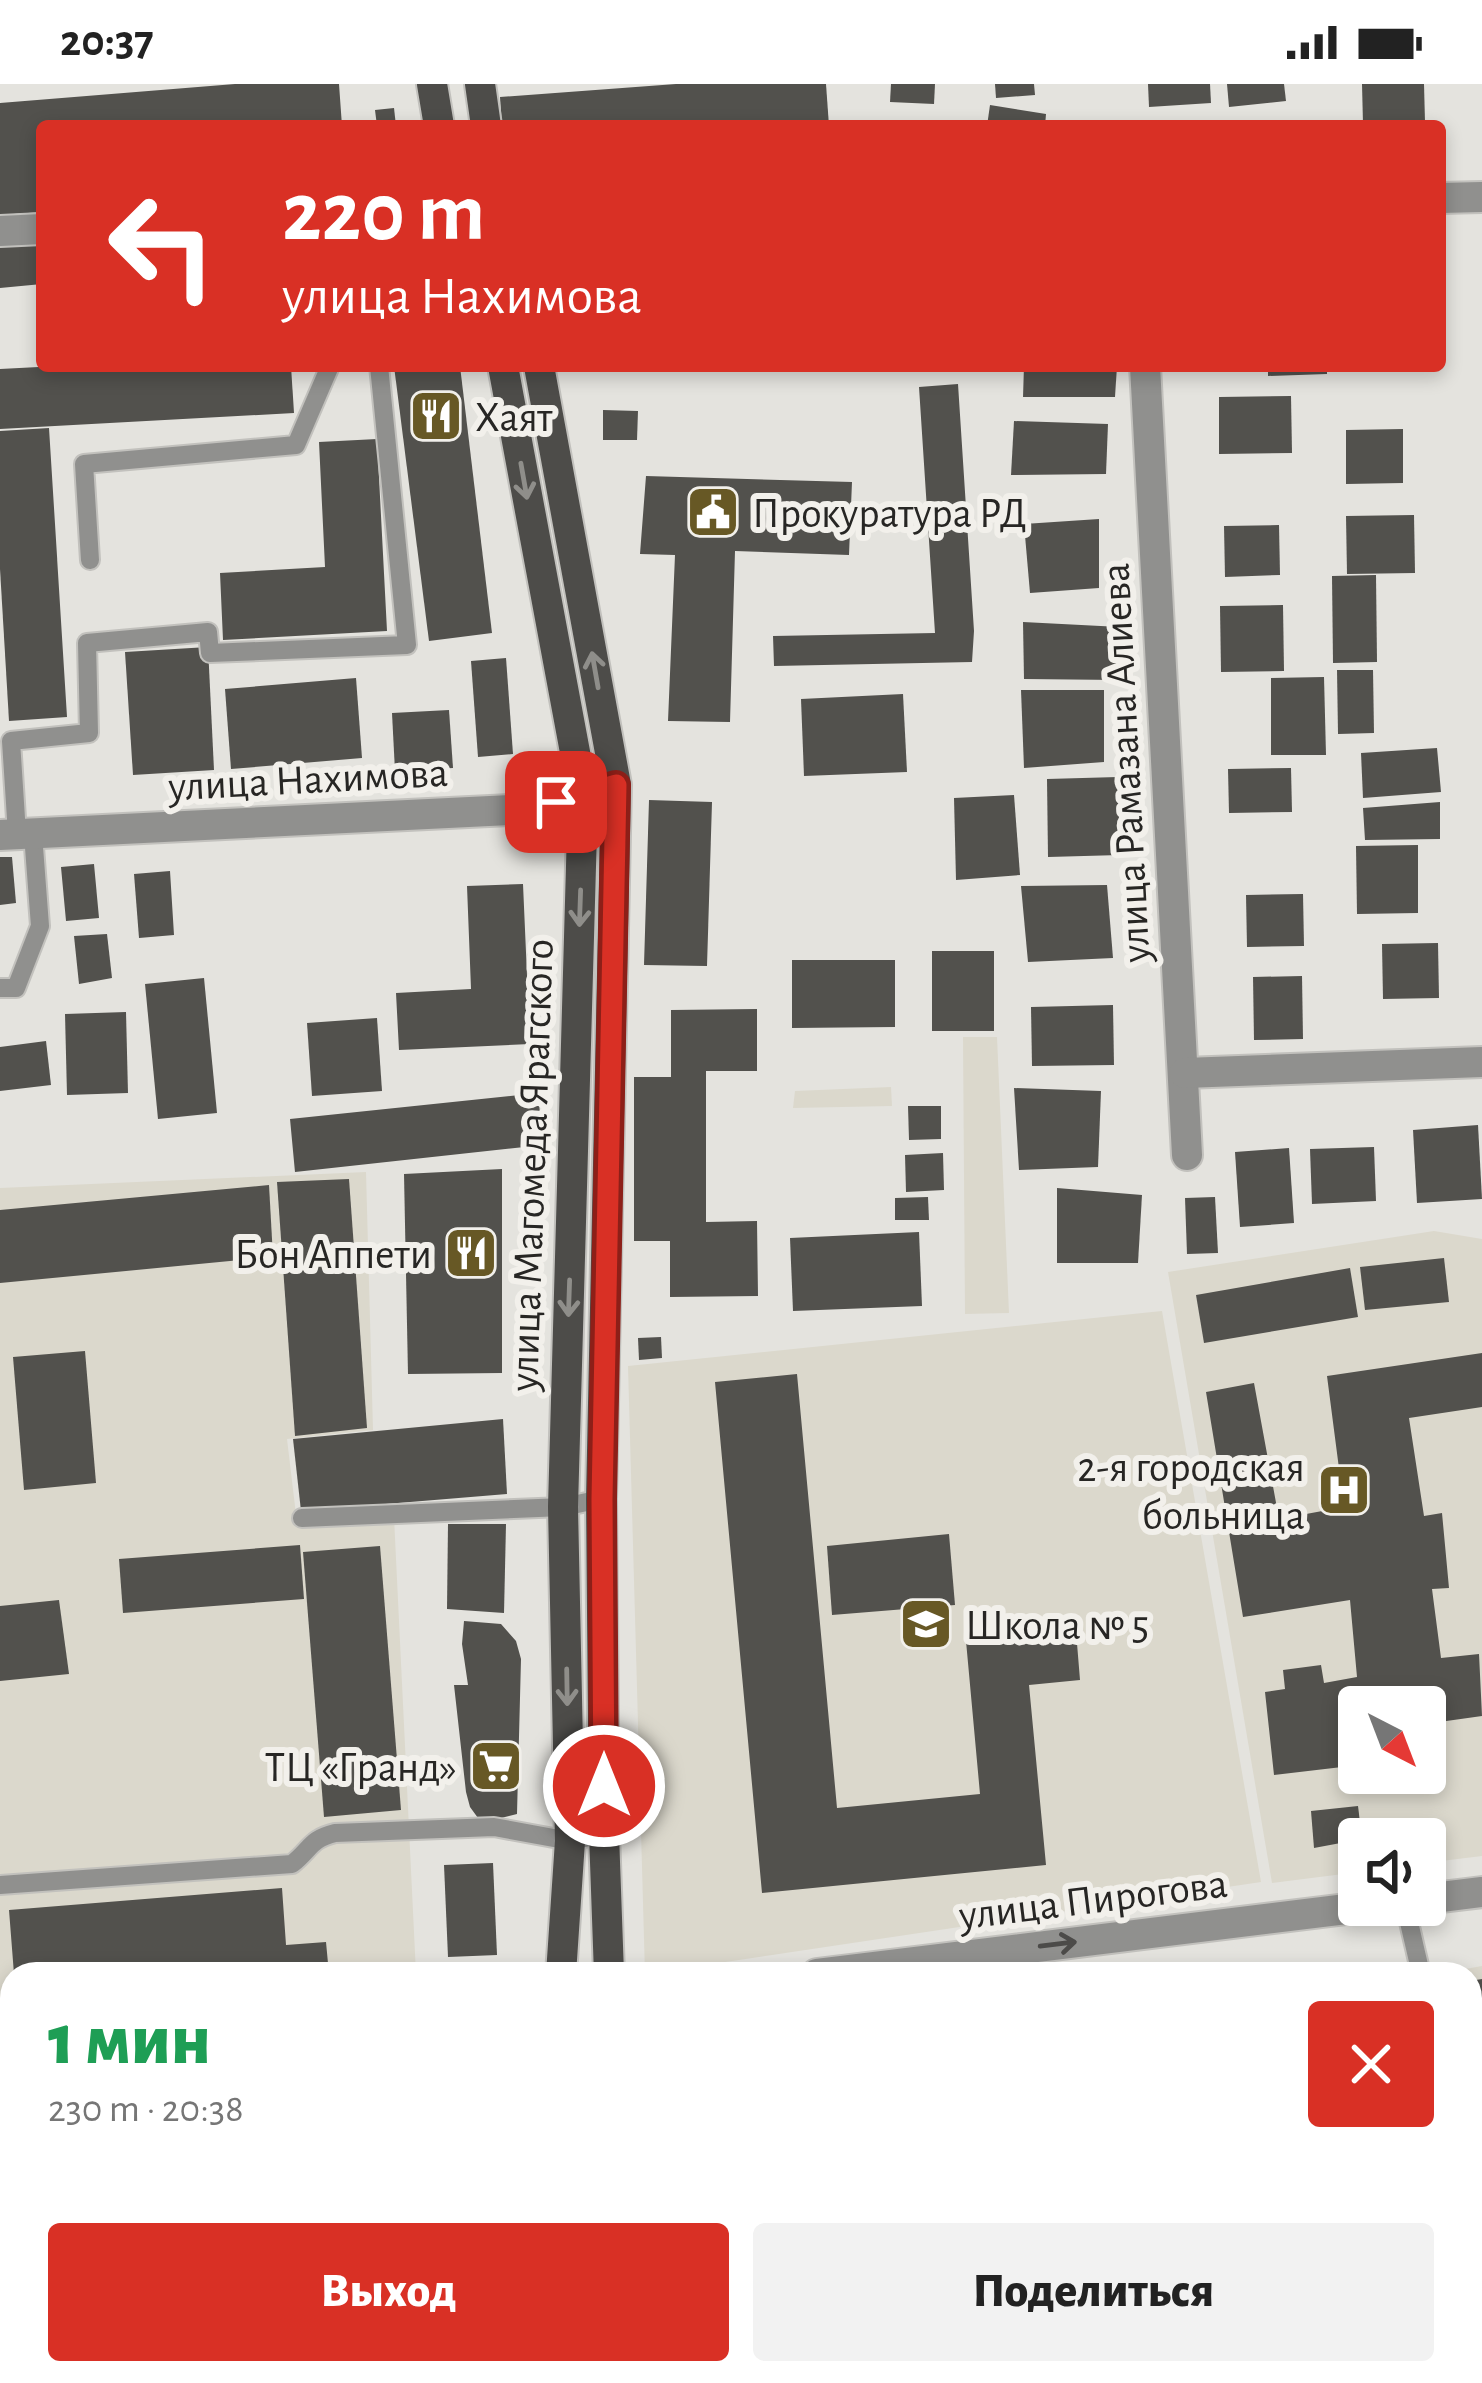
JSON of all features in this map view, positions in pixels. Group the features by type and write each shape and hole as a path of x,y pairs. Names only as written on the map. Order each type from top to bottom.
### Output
{"main road":[{"path":"432,84 439,120"},
{"path":"480,84 485,120"},
{"name":"улица Магомеда Ярагского","path":"504,372 583,795 563,1507 570,1841 562,1962"},
{"name":"улица Магомеда Ярагского","path":"540,372 616,785 602,1499 609,1962"}],"street":[{"path":"1446,197 1482,197"},
{"path":"0,231 36,229"},
{"name":"улица Рамазана Алиева","path":"1144,372 1187,1155"},
{"name":"улица Нахимова","path":"17,834 529,809 616,785"},
{"path":"1185,1073 1482,1062"},
{"path":"1446,1896 1482,1892"},
{"name":"улица Пирогова","path":"915,1962 1338,1910"}],"lane":[{"path":"90,560 84,464 296,445 327,372"},
{"path":"0,988 16,988 40,926 17,834 11,741 89,733 87,644 208,632 210,653 407,645 380,372"},
{"path":"302,1518 563,1507 602,1499"},
{"path":"0,1885 292,1864 316,1838 335,1833 494,1827 570,1841 604,1834"},
{"path":"1411,1926 1418,1962"}],"shaded area":[{"path":"963,1037 997,1037 1009,1313 965,1314"},
{"path":"891,1087 892,1106 793,1108 795,1091"},
{"path":"366,1172 373,1430 287,1439 297,1523 394,1517 415,1962 0,1962 0,1188"},
{"name":"2-я городская больница","path":"1434,1231 1482,1239 1482,1856 1446,1860 1446,1818 1338,1818 1338,1875 1272,1883 1168,1272"},
{"name":"Школа № 5","path":"1162,1311 1261,1882 725,1962 645,1962 628,1366"}],"building":[{"path":"235,84 339,84 342,120 36,120 36,212 0,215 0,103"},
{"path":"676,84 826,84 829,120 502,120 500,97"},
{"path":"891,84 935,84 934,104 890,102"},
{"path":"995,84 1034,84 1035,95 996,98"},
{"path":"1148,84 1210,84 1211,103 1149,107"},
{"path":"1227,84 1284,84 1286,101 1229,107"},
{"path":"1362,84 1424,84 1425,120 1363,120"},
{"path":"990,105 1046,114 1046,120 988,120"},
{"path":"394,108 395,120 376,120 375,110"},
{"path":"36,244 36,285 0,288 0,247"},
{"path":"0,369 291,372 294,413 0,429"},
{"path":"395,372 461,372 492,633 429,641"},
{"path":"1024,372 1117,372 1115,397 1023,397"},
{"path":"1268,372 1327,372 1327,374 1268,376"},
{"path":"958,384 972,662 774,666 773,636 935,633 919,387"},
{"path":"1291,396 1292,453 1219,454 1219,397"},
{"path":"603,410 638,411 637,440 603,440"},
{"path":"1014,421 1108,424 1106,474 1011,475"},
{"path":"49,428 67,717 9,721 0,569 0,431"},
{"path":"1403,429 1403,483 1346,484 1346,430"},
{"path":"377,439 387,631 223,640 220,573 325,567 319,442"},
{"name":"Прокуратура РД","path":"646,476 852,482 849,555 735,551 730,722 668,721 675,555 640,554"},
{"path":"1414,515 1415,573 1347,574 1346,516"},
{"path":"1099,519 1099,588 1030,593 1024,524"},
{"path":"1279,525 1280,575 1225,577 1224,526"},
{"path":"1376,575 1377,662 1333,663 1332,576"},
{"path":"1283,605 1284,671 1221,672 1220,606"},
{"path":"1023,622 1120,627 1118,680 1024,679"},
{"path":"208,647 214,770 133,775 125,652"},
{"path":"506,658 513,754 478,757 471,661"},
{"path":"1337,670 1373,670 1374,733 1338,734"},
{"path":"1324,677 1326,755 1271,755 1271,678"},
{"path":"356,678 362,758 231,769 225,689"},
{"path":"1021,690 1104,690 1104,762 1024,768"},
{"path":"903,694 907,772 804,776 801,699"},
{"path":"449,710 453,768 395,771 392,713"},
{"path":"1437,748 1441,792 1363,798 1361,753"},
{"path":"1291,768 1292,812 1229,813 1228,769"},
{"path":"1118,777 1120,855 1048,857 1047,779"},
{"path":"1014,795 1020,875 956,880 954,798"},
{"path":"649,800 712,802 707,966 644,965"},
{"path":"1440,802 1440,839 1365,840 1363,808"},
{"path":"1418,845 1418,913 1357,914 1356,846"},
{"path":"0,857 12,857 16,903 0,905"},
{"path":"94,864 99,918 66,921 61,867"},
{"path":"170,871 174,935 139,938 134,874"},
{"path":"523,884 530,1044 399,1050 396,993 471,989 467,886"},
{"path":"1107,885 1113,958 1028,962 1021,886"},
{"path":"1303,894 1304,946 1247,947 1246,895"},
{"path":"107,934 112,978 79,984 74,936"},
{"path":"1438,943 1439,998 1383,999 1382,944"},
{"path":"932,951 994,951 994,1031 932,1031"},
{"path":"792,960 895,960 895,1027 792,1028"},
{"path":"1302,976 1303,1039 1254,1040 1253,977"},
{"path":"204,978 217,1113 158,1119 145,984"},
{"path":"1113,1005 1114,1065 1032,1066 1031,1007"},
{"path":"757,1009 757,1071 706,1071 706,1222 757,1221 758,1296 670,1297 670,1241 634,1241 634,1077 671,1077 671,1010"},
{"path":"126,1012 128,1093 67,1095 65,1014"},
{"path":"377,1018 382,1091 312,1096 307,1023"},
{"path":"46,1041 51,1085 0,1091 0,1047"},
{"path":"1014,1088 1101,1091 1098,1167 1019,1170"},
{"path":"538,1093 543,1145 295,1172 290,1119"},
{"path":"908,1106 941,1106 941,1139 909,1140"},
{"path":"1478,1125 1482,1199 1417,1203 1413,1130"},
{"path":"1374,1147 1376,1201 1312,1204 1310,1149"},
{"path":"1289,1148 1294,1223 1240,1227 1235,1152"},
{"path":"943,1153 944,1190 906,1192 905,1155"},
{"path":"502,1169 502,1373 408,1374 404,1174"},
{"path":"349,1179 367,1428 295,1436 277,1182"},
{"path":"269,1185 273,1257 0,1283 0,1210"},
{"path":"1057,1188 1142,1195 1138,1263 1057,1263"},
{"path":"928,1197 929,1220 895,1220 895,1198"},
{"path":"1215,1197 1218,1253 1187,1254 1185,1198"},
{"path":"919,1232 922,1306 793,1311 790,1238"},
{"path":"1444,1258 1449,1302 1365,1310 1360,1267"},
{"path":"1350,1268 1358,1317 1204,1343 1196,1295"},
{"path":"661,1337 662,1358 639,1360 638,1338"},
{"path":"85,1351 96,1483 24,1490 13,1357"},
{"path":"1482,1353 1482,1407 1409,1418 1424,1516 1442,1513 1449,1588 1432,1589 1441,1658 1479,1654 1482,1716 1446,1721 1446,1686 1338,1686 1338,1767 1274,1775 1265,1692 1285,1689 1283,1670 1321,1665 1324,1683 1357,1677 1350,1600 1243,1617 1206,1392 1254,1383 1279,1519 1344,1507 1327,1376"},
{"path":"797,1374 837,1808 980,1794 965,1630 1075,1619 1080,1680 1029,1685 1046,1865 762,1893 715,1382"},
{"path":"503,1419 507,1494 301,1511 293,1439"},
{"path":"448,1524 506,1524 504,1613 447,1609"},
{"path":"949,1534 955,1605 832,1615 827,1546"},
{"path":"300,1545 304,1599 123,1613 119,1559"},
{"path":"380,1546 401,1810 324,1817 303,1552"},
{"path":"59,1600 69,1674 0,1681 0,1606"},
{"path":"464,1621 501,1624 516,1641 521,1659 517,1814 497,1819 478,1818 466,1792 454,1685 468,1685"},
{"path":"1358,1806 1359,1818 1338,1818 1338,1844 1314,1848 1311,1811"},
{"path":"493,1863 497,1955 448,1957 444,1865"},
{"path":"282,1888 286,1945 326,1942 328,1962 13,1962 9,1910"}],"place":[{"name":"Хаят","path":"436,416"},
{"name":"Прокуратура РД","path":"713,512"},
{"name":"Бон Аппети","path":"471,1253"},
{"name":"2-я городская больница","path":"1344,1490"},
{"name":"Школа № 5","path":"926,1624"},
{"name":"ТЦ «Гранд»","path":"496,1766"}],"route":[{"path":"556,802 616,785 602,1499 604,1786"}]}
